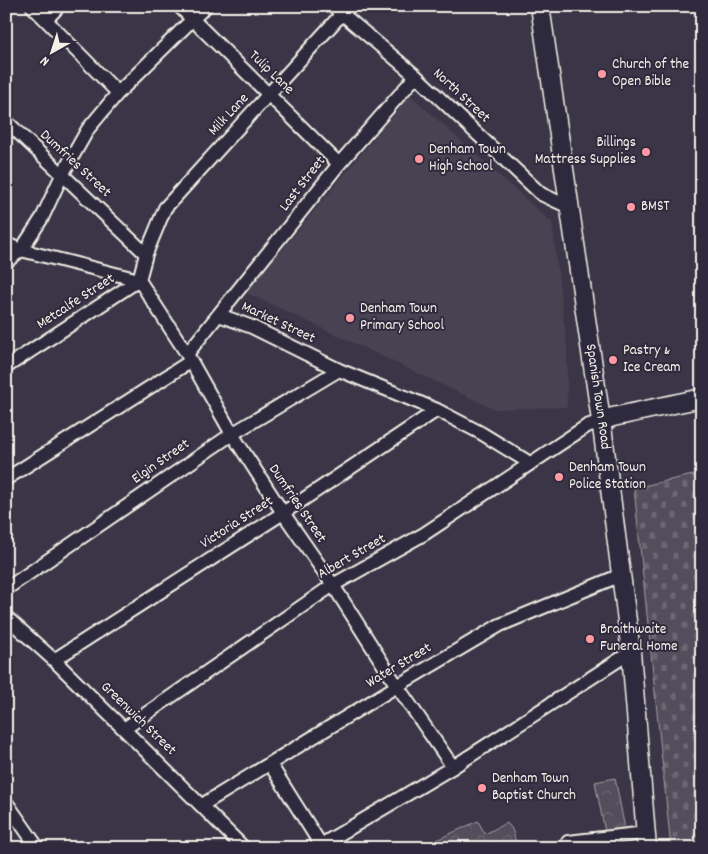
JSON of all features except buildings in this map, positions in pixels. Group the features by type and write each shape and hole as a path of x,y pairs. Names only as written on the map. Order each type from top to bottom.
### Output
{"main road":[{"name":"Spanish Town Road","path":"540,6 588,324 622,575 631,652 647,841"},
{"path":"601,421 702,398"}],"street":[{"path":"32,6 118,93"},
{"path":"46,20 59,6"},
{"name":"Tulip Lane","path":"179,6 339,164"},
{"path":"6,262 20,250 42,218 62,174 88,129 118,93 193,21 206,6"},
{"name":"North Street","path":"341,9 416,76 541,194 569,207"},
{"name":"Milk Lane","path":"146,254 164,208 270,94 341,9"},
{"name":"Last Street","path":"220,315 339,164 416,76"},
{"name":"Dumfries Street","path":"6,121 146,254"},
{"path":"6,244 20,250 139,280 189,358 6,479"},
{"path":"139,280 146,254"},
{"name":"Metcalfe Street","path":"6,367 139,280"},
{"name":"Market Street","path":"189,358 220,315 252,327 339,370 437,410 481,433 529,464"},
{"name":"Dumfries Street","path":"189,358 232,434 283,513 333,585 397,686 453,767"},
{"name":"Elgin Street","path":"6,588 232,434 339,370"},
{"name":"Victoria Street","path":"54,660 283,513 437,410"},
{"name":"Albert Street","path":"124,729 333,585 424,534 587,426 601,421"},
{"name":"Water Street","path":"202,805 500,625 622,575"},
{"name":"Greenwich Street","path":"6,617 54,660 244,848"},
{"path":"270,764 319,846 453,767 631,652"},
{"path":"6,802 38,848"},
{"path":"568,848 568,842 647,841"}],"shaded area":[{"name":"Denham Town High School","path":"410,95 552,223 567,348 567,407 494,409 243,291 282,250"}],"green space":[{"path":"702,473 702,848 671,848 634,488"},
{"path":"615,778 625,829 605,832 595,782"},
{"path":"478,821 485,834 506,823 509,825 514,834 516,848 419,848"}],"place":[{"name":"Church of the Open Bible","path":"602,74"},
{"name":"Billings Mattress Supplies","path":"646,152"},
{"name":"Denham Town High School","path":"419,159"},
{"name":"BMST","path":"631,207"},
{"name":"Denham Town Primary School","path":"350,318"},
{"name":"Pastry & Ice Cream","path":"613,360"},
{"name":"Denham Town Police Station","path":"559,477"},
{"name":"Braithwaite Funeral Home","path":"590,639"},
{"name":"Denham Town Baptist Church","path":"482,788"}]}
